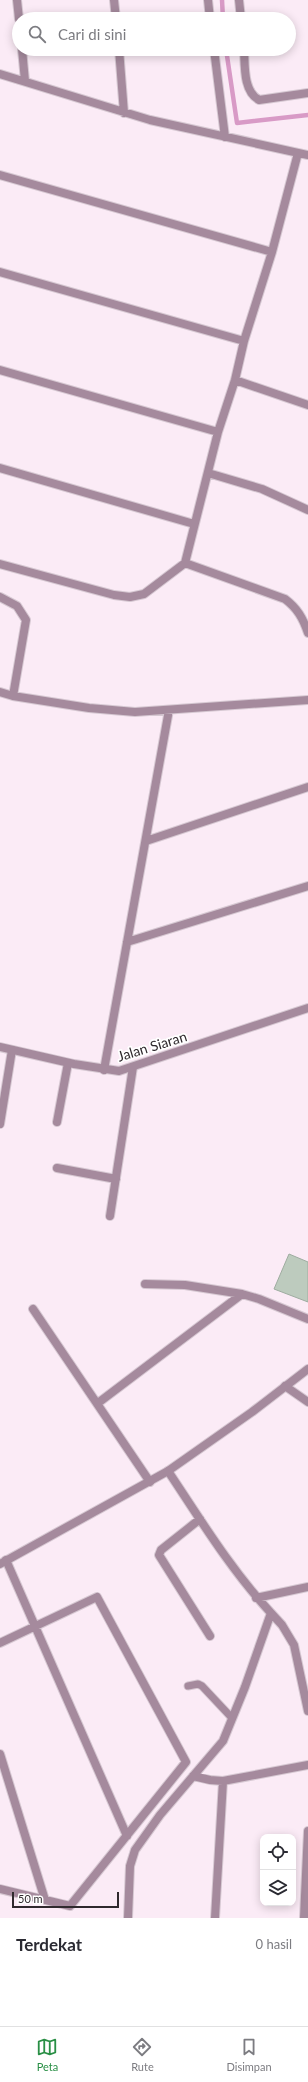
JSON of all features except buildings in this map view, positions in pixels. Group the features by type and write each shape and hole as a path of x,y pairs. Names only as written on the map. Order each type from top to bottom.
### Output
{"street":[{"path":"17,0 18,12"},
{"path":"114,0 115,12"},
{"path":"208,0 209,12"},
{"path":"239,0 240,12"},
{"path":"23,56 25,81"},
{"path":"120,56 124,113"},
{"path":"215,56 225,137"},
{"path":"245,56 247,84 254,97 259,100 308,93"},
{"path":"0,74 124,113 308,155"},
{"path":"0,564 114,595 130,597 144,594 186,563 194,524 218,432 236,380 244,341 272,252 298,153"},
{"path":"0,175 272,252"},
{"path":"0,272 244,341"},
{"path":"0,370 218,432"},
{"path":"236,380 308,405"},
{"path":"0,468 194,524"},
{"path":"208,473 262,489 308,510"},
{"path":"186,563 285,599 295,607 304,622 308,633"},
{"path":"0,597 17,606 26,620 13,696"},
{"path":"0,692 13,696 89,708 135,712 308,700"},
{"path":"104,1070 169,710"},
{"path":"146,841 308,787"},
{"path":"127,942 308,886"},
{"name":"Jalan Siaran","path":"0,1047 104,1070 119,1070 133,1067 308,1008"},
{"path":"0,1124 12,1050"},
{"path":"57,1122 68,1063"},
{"path":"110,1216 133,1067"},
{"path":"57,1168 116,1179"},
{"path":"146,1284 184,1285 242,1294 259,1299 308,1319"},
{"path":"98,1403 242,1294"},
{"path":"33,1309 150,1482"},
{"path":"127,1836 36,1628 3,1562 168,1471 252,1412 308,1369"},
{"path":"285,1386 308,1402"},
{"path":"168,1471 256,1598 289,1634 294,1645 308,1711"},
{"path":"200,1519 161,1550 159,1555 210,1636"},
{"path":"256,1598 308,1587"},
{"path":"0,1643 36,1628 96,1597 186,1762 70,1906 0,1888"},
{"path":"128,1918 130,1866 135,1850 160,1815 223,1741 270,1612"},
{"path":"0,1754 45,1900"},
{"path":"193,1776 223,1781 308,1765"},
{"path":"215,1918 223,1781"},
{"path":"304,1918 308,1831"}],"lane":[{"path":"188,1686 198,1684 202,1686 232,1718"}],"waterway":[{"path":"222,0 223,12"},
{"path":"227,56 237,123 308,115"}]}
